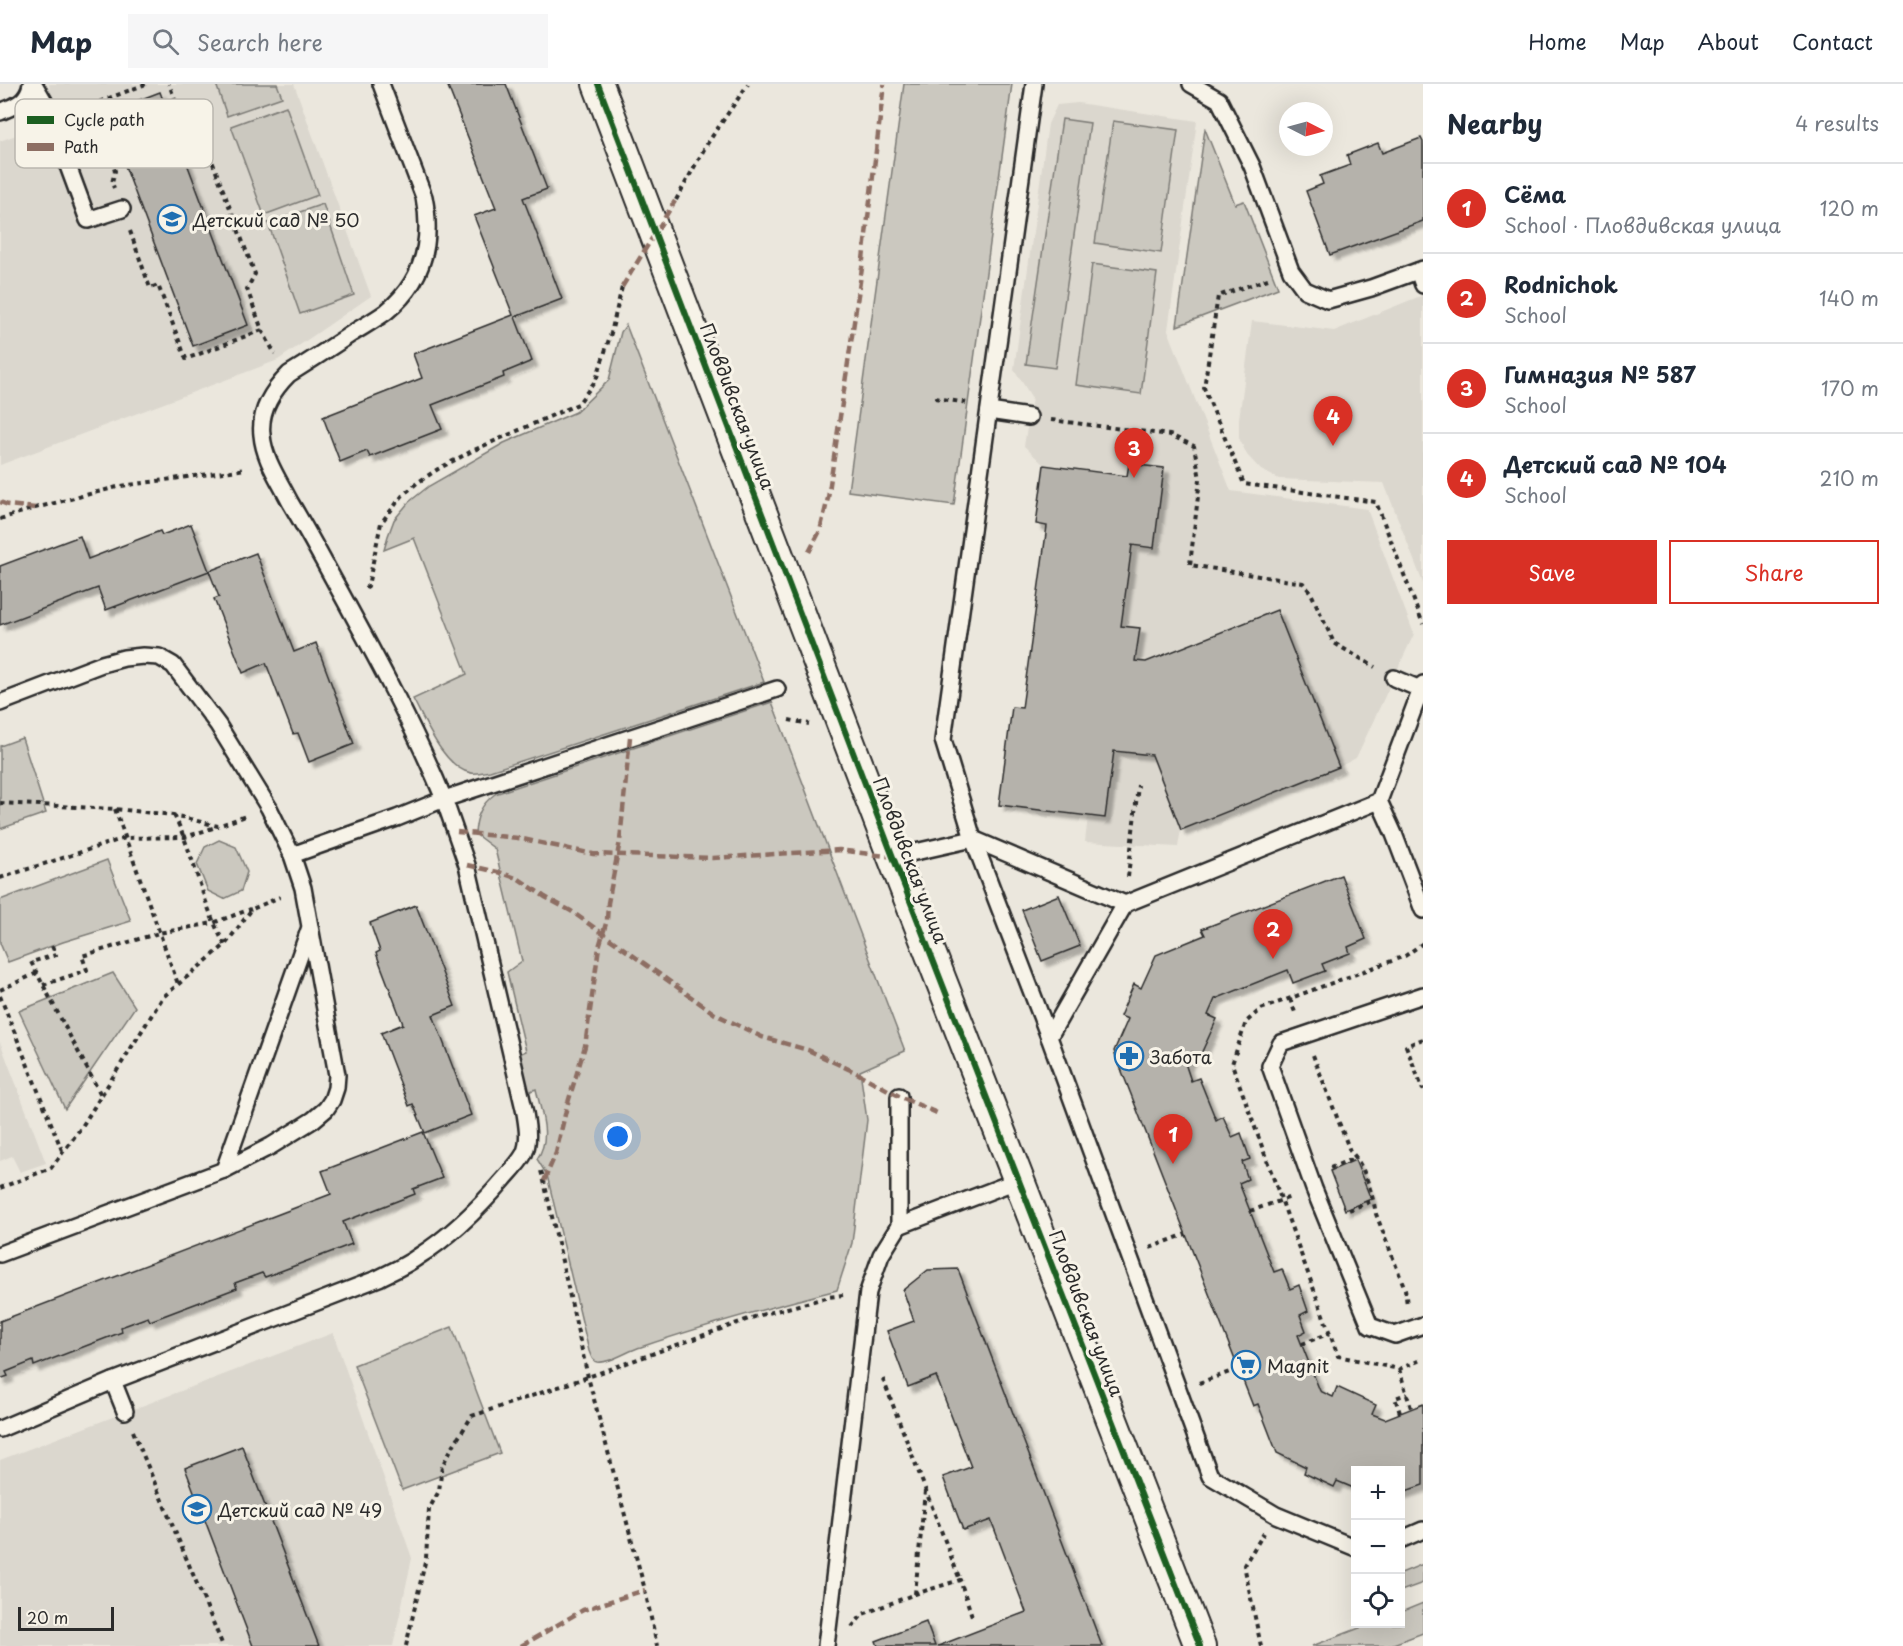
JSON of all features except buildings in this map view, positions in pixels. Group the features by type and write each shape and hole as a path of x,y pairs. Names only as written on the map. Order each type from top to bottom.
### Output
{"street":[{"name":"Пловдивская улица","path":"598,84 893,857 1200,1646"}],"lane":[{"path":"33,84 42,99"},
{"path":"24,99 33,84"},
{"path":"0,1429 113,1381 353,1289 417,1258 460,1224 496,1189 524,1154 527,1143 525,1113 467,866 444,799 425,754 346,602 270,465 264,448 261,422 278,385 289,374 386,312 410,285 425,255 428,214 424,196 381,84"},
{"path":"1034,84 943,741 973,839 1049,1037 1210,1476 1276,1515 1351,1546"},
{"path":"1191,84 1219,100 1252,166 1291,271 1305,291 1328,300 1421,275"},
{"path":"0,112 15,106"},
{"path":"69,168 88,220 122,209"},
{"path":"989,409 1029,417"},
{"path":"0,703 102,664 124,658 159,657 172,665 218,725 269,808 292,855 303,888 337,1075 336,1088 326,1109 313,1120 271,1146 224,1170 0,1254"},
{"path":"1394,678 1422,689 1379,801 1423,910"},
{"path":"292,855 444,799 777,689"},
{"path":"1049,1037 1125,904 1379,801"},
{"path":"893,857 973,839 1125,904"},
{"path":"224,1170 310,929"},
{"path":"1423,995 1281,1043 1270,1066 1314,1189 1370,1326 1395,1335 1423,1325"},
{"path":"826,1646 867,1292 880,1255 899,1226 899,1096"},
{"path":"899,1226 1019,1180"},
{"path":"113,1381 125,1411"},
{"path":"1405,1538 1423,1530"}],"path":[{"path":"107,99 146,84"},
{"path":"169,84 175,99"},
{"path":"675,201 707,144 748,84"},
{"path":"213,163 255,274 247,288 262,330 278,360"},
{"path":"114,168 112,183 150,288 158,285 186,359 262,330"},
{"path":"1291,271 1218,296 1204,387 1244,484 1376,502 1423,624"},
{"path":"346,602 368,586 381,523 398,501 417,483 472,451 578,404 596,380 622,287"},
{"path":"935,398 989,409"},
{"path":"1029,417 1170,435 1194,446 1200,479 1190,565 1303,583 1311,593 1334,644 1394,678"},
{"path":"0,519 122,486 270,465"},
{"path":"1125,904 1138,785"},
{"path":"0,803 116,809 173,815 218,826"},
{"path":"0,879 125,838 184,837 269,808"},
{"path":"116,809 178,984"},
{"path":"173,815 184,837 213,922 225,945"},
{"path":"43,985 87,970 82,956 159,933 213,922 303,888"},
{"path":"0,1188 51,1168 101,1095 163,997 225,945 252,909"},
{"path":"52,946 56,955 31,962 101,1095"},
{"path":"0,990 37,973"},
{"path":"0,996 63,1153"},
{"path":"1290,999 1350,1151 1357,1157 1374,1200 1376,1214 1405,1289 1409,1312"},
{"path":"1423,1039 1406,1046 1423,1089"},
{"path":"1418,1075 1423,1073"},
{"path":"527,1143 544,1181 588,1377 645,1590 657,1646"},
{"path":"1329,1175 1326,1169 1357,1157"},
{"path":"1344,1212 1374,1200"},
{"path":"1250,1211 1282,1201"},
{"path":"1129,1255 1186,1234"},
{"path":"406,1646 426,1558 429,1509 439,1491 442,1466 472,1416 756,1316 829,1297 867,1292"},
{"path":"1302,1344 1330,1333"},
{"path":"879,1369 973,1619"},
{"path":"1179,1390 1238,1369"},
{"path":"1399,1369 1411,1408"},
{"path":"1400,1413 1395,1398 1407,1394"},
{"path":"125,1411 223,1646"},
{"path":"915,1594 925,1489"},
{"path":"1261,1646 1244,1564 1276,1515"},
{"path":"848,1636 863,1614 960,1580"}],"shaded area":[{"name":"Детский сад № 50","path":"49,84 294,84 371,296 278,360 0,465 0,141 15,135 15,168 213,168 213,99 46,99 50,95"},
{"path":"216,84 277,84 282,97 227,116"},
{"path":"904,84 1012,84 954,505 848,491"},
{"path":"1078,103 1197,121 1168,330 1231,491 1367,509 1414,634 1356,758 1339,767 1181,829 1178,847 1085,842 1088,816 999,805 1012,707 1022,708 1047,526 1044,465 1024,446 1032,398 1014,369 1048,124 1057,105"},
{"path":"286,106 318,195 264,215 231,126"},
{"path":"1062,119 1090,123 1055,368 1026,364"},
{"path":"1113,121 1178,130 1161,253 1095,243"},
{"path":"1205,129 1235,204 1244,201 1278,288 1177,326"},
{"path":"323,204 354,295 300,314 268,223"},
{"path":"1092,264 1157,273 1141,394 1076,385"},
{"path":"1423,295 1423,583 1384,483 1279,479 1261,470 1247,455 1239,438 1239,419 1252,321 1334,331"},
{"path":"626,325 764,682 490,771 471,773 461,769 444,753 413,699 467,674 414,538 384,550 388,536 394,520 409,502 429,486 504,443 576,412 609,380 621,332"},
{"path":"772,702 905,1051 860,1071 867,1120 852,1243 837,1290 714,1324 636,1349 607,1361 597,1362 589,1351 547,1175 537,1159 544,1142 544,1125 536,1089 528,1092 519,1054 526,1051 507,972 522,961 495,849 475,834 477,822 480,811 495,794"},
{"path":"22,738 46,813 0,829 0,746"},
{"path":"219,840 236,847 247,872 241,891 224,899 208,891 197,864 205,847"},
{"path":"107,860 131,921 8,962 0,943 0,900"},
{"path":"113,973 135,1007 65,1109 19,1011"},
{"path":"0,1042 46,1163 20,1172 12,1156 0,1161"},
{"path":"452,1327 500,1453 402,1490 354,1365"},
{"name":"Детский сад № 49","path":"333,1333 412,1558 393,1646 0,1646 0,1460"},
{"path":"1423,1564 1423,1583 1405,1590 1405,1571"},
{"path":"1423,1603 1423,1633 1388,1646 1312,1646 1359,1628 1405,1628 1405,1610"}],"marked path":[{"path":"809,552 820,531 828,498 862,268 884,84"},
{"path":"622,287 675,201"},
{"path":"0,502 35,508"},
{"path":"544,1181 556,1153 585,1046 599,947 607,920 620,841 630,737"},
{"path":"457,832 518,838 593,854 713,858 839,850 893,857"},
{"path":"467,865 519,879 571,911 715,1014 762,1037 808,1050 939,1114"},
{"path":"521,1646 583,1610 645,1590"}],"cycle path":[{"path":"598,84 893,857 1200,1646"}],"place":[{"name":"Детский сад № 50","path":"172,219"},
{"name":"Детский сад № 104","path":"1333,446"},
{"name":"Гимназия № 587","path":"1134,478"},
{"name":"Rodnichok","path":"1273,959"},
{"name":"Забота","path":"1129,1056"},
{"name":"Сёма","path":"1173,1164"},
{"name":"Magnit","path":"1246,1365"},
{"name":"Детский сад № 49","path":"197,1509"}]}
